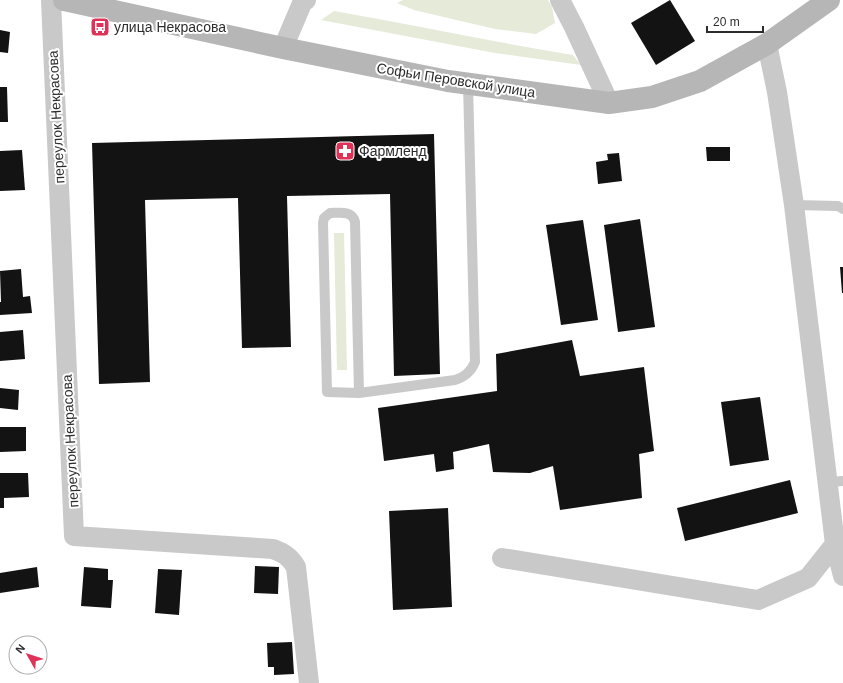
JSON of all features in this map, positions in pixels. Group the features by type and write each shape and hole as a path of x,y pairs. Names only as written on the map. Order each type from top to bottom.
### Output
{"main road":[{"name":"Софьи Перовской улица","path":"64,0 283,48 448,81 608,103 652,97 700,81 767,44 829,0"}],"street":[{"name":"переулок Некрасова","path":"51,0 74,536 273,549 283,552 290,558 296,567 309,683"},
{"path":"283,48 304,0"},
{"path":"560,0 574,27 608,103"},
{"path":"767,44 777,92 835,481 835,544 843,576"},
{"path":"502,558 758,600 808,578 835,544"}],"lane":[{"path":"360,393 355,222 353,217 348,213 330,213 324,218 322,223 327,392 360,393 455,380 462,378 474,366 468,84"},
{"path":"794,205 838,206 843,209"}],"green space":[{"path":"403,0 548,0 552,7 555,23 536,34 495,29 414,10 397,3"},
{"path":"334,11 573,55 581,65 495,53 321,20"},
{"path":"334,233 344,233 347,370 337,370"}],"building":[{"path":"670,0 695,41 656,65 631,23"},
{"path":"0,30 10,32 8,53 0,52"},
{"path":"0,87 7,87 8,122 0,122"},
{"path":"434,134 440,374 394,376 390,194 287,196 291,347 242,348 238,198 145,200 150,382 99,384 92,143"},
{"path":"706,147 730,147 730,161 707,161"},
{"path":"22,150 25,190 0,191 0,151"},
{"path":"619,153 622,181 598,184 596,162 608,160 607,154"},
{"path":"640,219 655,327 618,332 604,225"},
{"path":"583,220 598,320 561,325 546,225"},
{"path":"840,267 843,267 843,293 842,293"},
{"path":"21,269 23,297 30,296 32,313 0,315 0,271"},
{"path":"23,330 25,359 0,361 0,332"},
{"path":"572,340 580,376 644,367 654,451 639,454 642,498 560,510 553,466 530,473 493,472 489,444 453,452 454,469 436,472 434,454 384,461 378,408 497,391 496,354"},
{"path":"0,388 19,390 18,410 0,408"},
{"path":"760,397 769,460 730,466 721,402"},
{"path":"0,427 26,427 26,451 0,452"},
{"path":"0,473 28,473 29,497 4,498 4,508 0,508"},
{"path":"790,480 798,513 685,541 677,508"},
{"path":"448,508 452,607 393,610 389,511"},
{"path":"255,566 279,567 278,594 254,593"},
{"path":"37,567 39,587 0,593 0,573"},
{"path":"84,567 108,569 108,580 113,580 111,608 81,606"},
{"path":"158,569 182,570 179,615 155,613"},
{"path":"292,642 294,674 274,675 274,667 268,667 267,643"}],"place":[{"name":"улица Некрасова","path":"100,27"},
{"name":"Фармленд","path":"345,151"}]}
